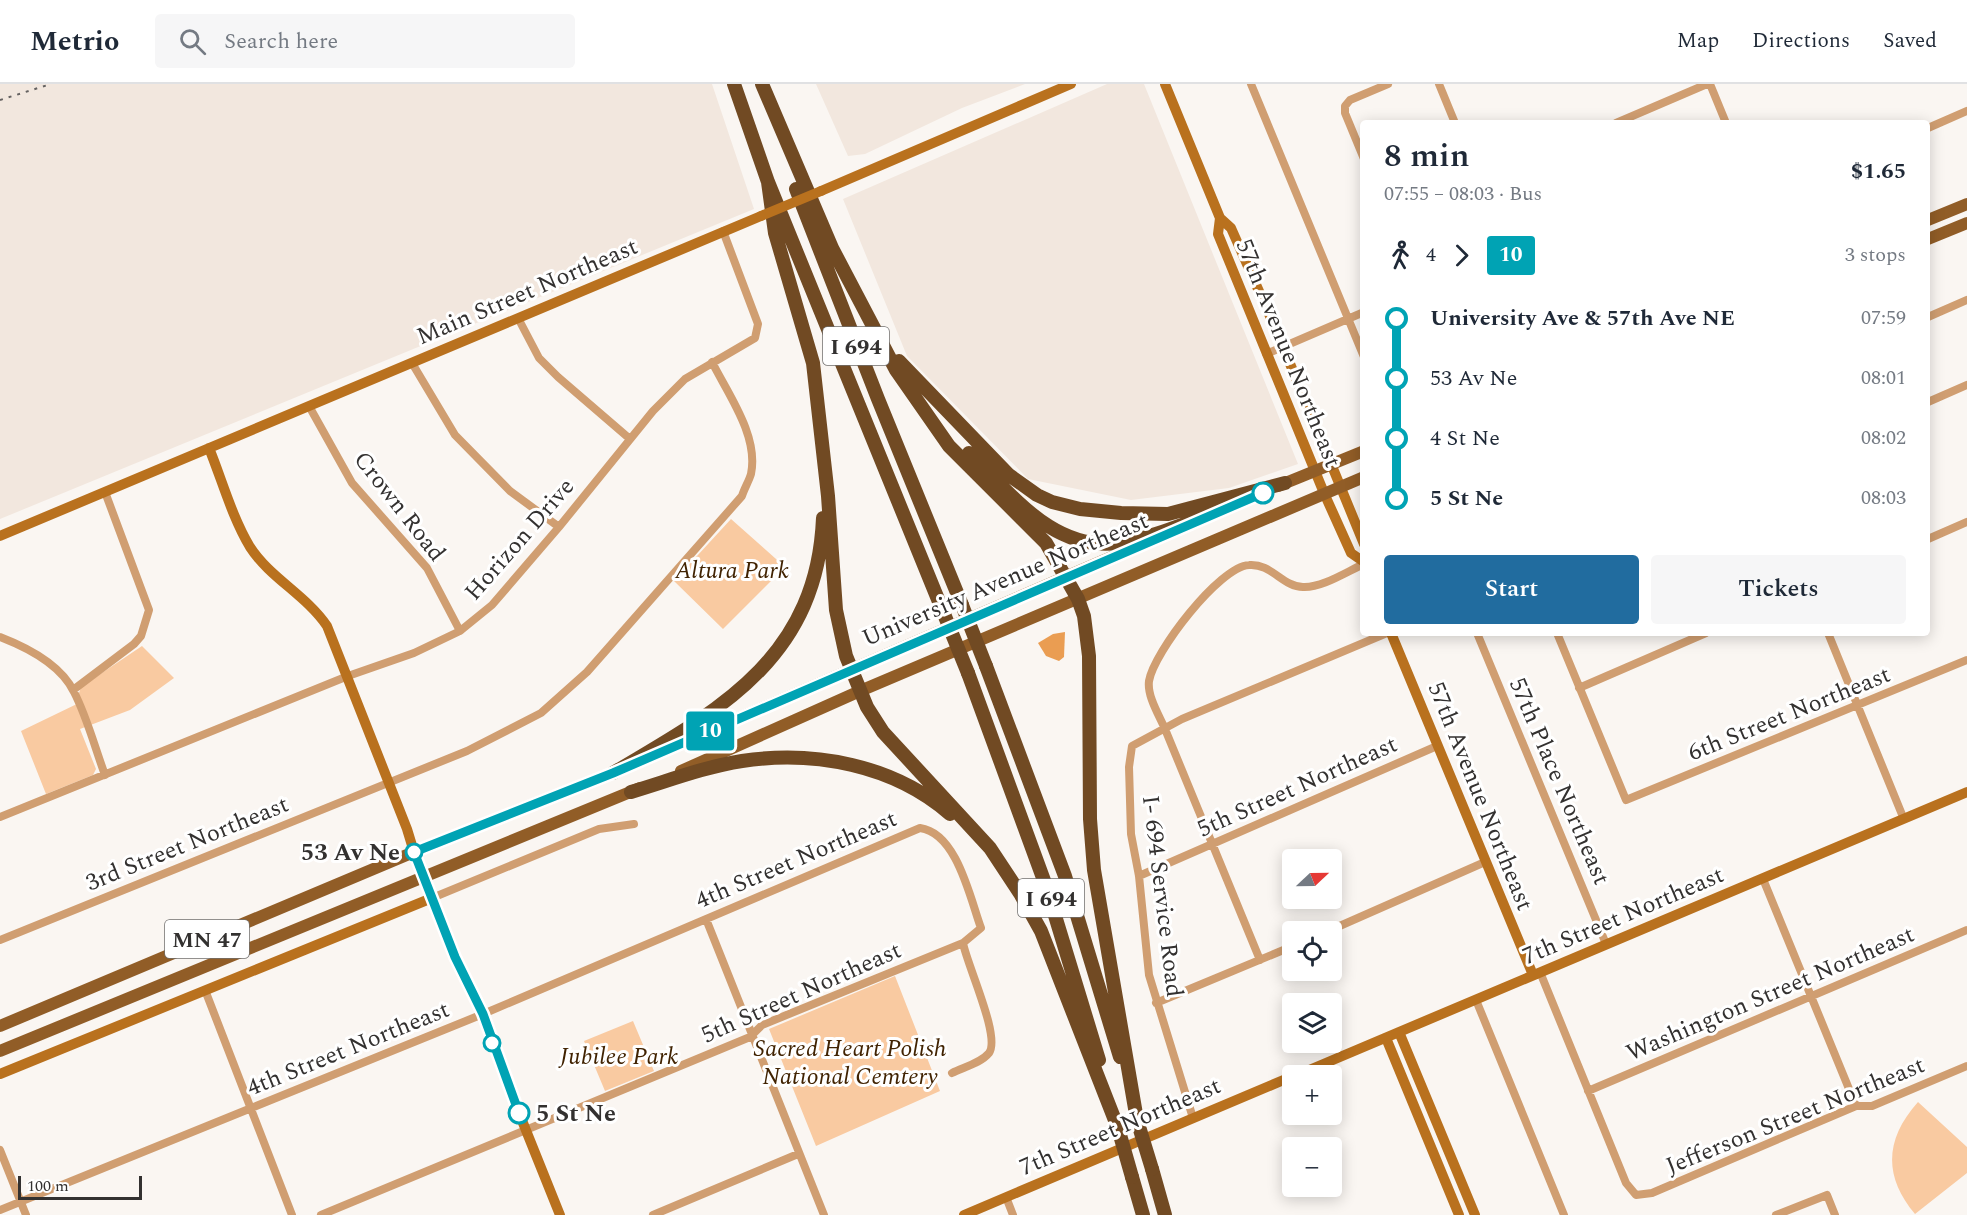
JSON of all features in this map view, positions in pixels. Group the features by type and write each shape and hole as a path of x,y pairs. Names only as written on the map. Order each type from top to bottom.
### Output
{"highway":[{"name":"I 694","path":"734,84 768,182 968,673 1050,896 1143,1215"},
{"name":"I 694","path":"761,84 839,302 962,605 1065,876 1165,1215"},
{"path":"761,84 822,226 861,308 904,382 949,446 1046,543 1067,576 1078,599 1084,616 1089,656 1090,819 1094,870 1137,1120"},
{"path":"768,182 775,233 811,352 838,627 850,668 872,715 891,742 982,838 1005,869 1041,931 1118,1128"},
{"path":"861,308 896,358 917,382 1004,471 1045,500 1080,509 1157,514 1179,512 1285,483"},
{"path":"904,382 946,431 1035,517 1066,537 1097,544 1123,543 1212,514"},
{"path":"613,773 695,724 732,698 762,669 795,622 812,582 821,540 824,497 820,426"},
{"path":"631,792 701,771 747,761 792,757 844,763 894,779 932,800 976,837 1005,869"}],"main road":[{"path":"1930,219 1967,204"},
{"path":"1930,238 1967,223"},
{"name":"University Avenue Northeast","path":"0,1026 414,852 613,773 850,668 1360,453"},
{"name":"University Avenue Northeast","path":"0,1051 631,792 860,691 1360,479"}],"street":[{"name":"Main Street Northeast","path":"0,536 1071,84"},
{"name":"57th Avenue Northeast","path":"1165,84 1220,218 1232,228 1360,533"},
{"path":"1251,84 1360,348"},
{"path":"1360,149 1345,113 1345,105 1350,100 1389,84"},
{"path":"1439,84 1454,120"},
{"path":"1623,120 1708,84 1725,120"},
{"path":"1930,127 1967,111"},
{"name":"57th Avenue Northeast","path":"1220,218 1218,234 1266,354 1314,471 1351,553 1360,560"},
{"name":"Horizon Drive","path":"0,817 348,676 414,653 460,631 492,605 653,411 685,379 754,338 758,324 723,231"},
{"path":"1930,316 1967,300"},
{"path":"1266,354 1360,314"},
{"path":"518,318 539,358 558,378 630,439"},
{"name":"3rd Street Northeast","path":"0,940 467,751 541,713 587,672 742,496 751,474 750,447 744,424 712,362"},
{"path":"412,363 455,435 510,491 559,527"},
{"path":"1930,401 1967,385"},
{"name":"Crown Road","path":"309,406 352,483 426,568 460,631"},
{"path":"209,448 251,547 269,569 318,613 327,626 455,957 483,1014 560,1215"},
{"path":"73,690 134,644 141,636 149,610 105,492"},
{"path":"1930,537 1967,522"},
{"path":"1260,960 1149,690 1152,670 1174,634 1229,574 1249,565 1260,566 1288,583 1305,588 1360,565"},
{"path":"1165,729 1382,636"},
{"name":"57th Avenue Northeast","path":"1390,636 1485,862 1536,974"},
{"name":"57th Place Northeast","path":"1478,636 1606,944"},
{"path":"1558,636 1579,688 1699,636"},
{"path":"1829,636 1903,817"},
{"path":"0,637 28,649 50,666 73,690 105,775"},
{"name":"6th Street Northeast","path":"1579,688 1626,800 1967,660"},
{"name":"I- 694 Service Road","path":"1165,729 1132,746 1129,766 1131,834 1149,975 1193,1118"},
{"name":"5th Street Northeast","path":"1138,876 1437,746"},
{"name":"7th Street Northeast","path":"1321,1065 1763,879 1903,817 1967,792"},
{"path":"0,1074 599,829 634,824"},
{"name":"4th Street Northeast","path":"0,1210 483,1014 920,828 929,829 941,837 963,877 981,928 963,943"},
{"path":"1342,925 1485,862"},
{"path":"1763,879 1856,1106"},
{"path":"706,919 750,1024 750,1036 824,1215"},
{"name":"Washington Street Northeast","path":"1588,1091 1967,930"},
{"path":"952,1073 984,1059 991,1051 992,1034 963,943"},
{"name":"5th Street Northeast","path":"321,1215 750,1036 762,1025 963,943"},
{"path":"1156,1003 1282,951"},
{"path":"1536,974 1588,1091"},
{"path":"206,990 292,1215"},
{"path":"1476,1000 1564,1215"},
{"path":"1399,1032 1475,1215"},
{"path":"1386,1038 1459,1215"},
{"name":"Jefferson Street Northeast","path":"1588,1091 1626,1183 1636,1195 1652,1193 1856,1106 1872,1106 1967,1066"},
{"name":"7th Street Northeast","path":"964,1215 1282,1081"},
{"path":"0,1150 26,1215"},
{"path":"1434,1156 1448,1150"},
{"path":"652,1215 798,1154"},
{"path":"1776,1215 1827,1195 1835,1215"},
{"path":"1006,1197 1013,1215"}],"shaded area":[{"path":"0,84 712,84 754,209 0,519"},
{"path":"816,84 1025,84 962,108 865,154 848,156"},
{"path":"1107,84 1144,84 1298,464 1229,488 1131,500 1028,479 907,356 843,199"},
{"path":"1065,632 1064,657 1059,661 1046,656 1038,643 1053,634"}],"green space":[{"name":"Altura Park","path":"731,519 785,567 723,629 674,581"},
{"path":"142,646 174,678 130,710 80,729 96,769 93,775 46,794 21,731 81,702 78,696 81,687"},
{"name":"Sacred Heart Polish National Cemtery","path":"895,976 940,1091 816,1146 769,1029"},
{"name":"Jubilee Park","path":"633,1021 654,1071 605,1091 584,1041"},
{"path":"1918,1102 1967,1147 1967,1173 1915,1214 1897,1186 1892,1158 1899,1130"}],"railway":[{"path":"0,100 51,84"}],"bus line":[{"name":"10","path":"519,1113 502,1073 483,1014 455,957 414,852 613,773 768,707 850,668 1263,493"}],"place":[{"name":"53 Av Ne","path":"414,852"},
{"name":"5 St Ne","path":"519,1113"}]}
